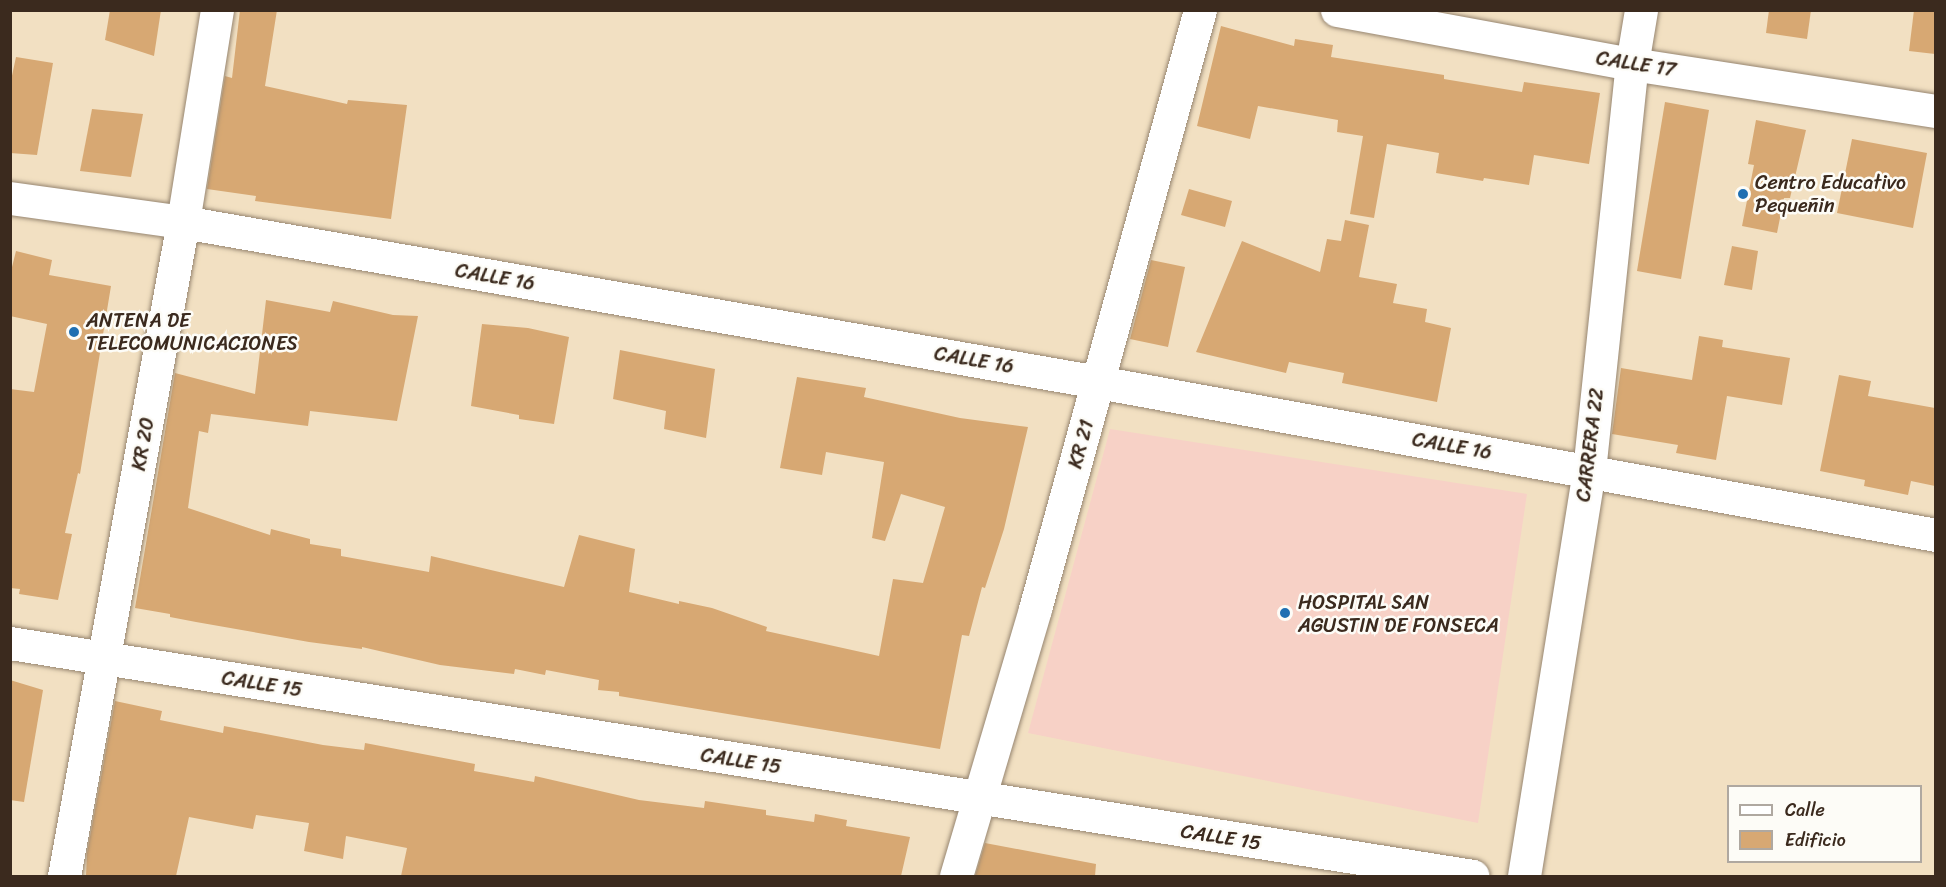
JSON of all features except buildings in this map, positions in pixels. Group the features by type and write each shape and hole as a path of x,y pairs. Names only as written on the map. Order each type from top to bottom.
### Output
{"street":[{"name":"KR 20","path":"64,876 183,222 217,10"},
{"name":"KR 21","path":"956,876 1035,609 1200,10"},
{"name":"CALLE 17","path":"1337,10 1632,64 1935,111"},
{"name":"CARRERA 22","path":"1524,876 1589,471 1632,64 1641,10"},
{"name":"CALLE 16","path":"10,198 183,222 1098,382 1935,535"},
{"name":"CALLE 15","path":"10,643 1473,876"}],"shaded area":[{"name":"HOSPITAL SAN AGUSTIN DE FONSECA","path":"1110,429 1527,494 1478,823 1028,733"}],"place":[{"name":"Centro Educativo Pequeñin","path":"1743,194"},
{"name":"ANTENA DE TELECOMUNICACIONES","path":"74,332"},
{"name":"HOSPITAL SAN AGUSTIN DE FONSECA","path":"1285,613"}]}
